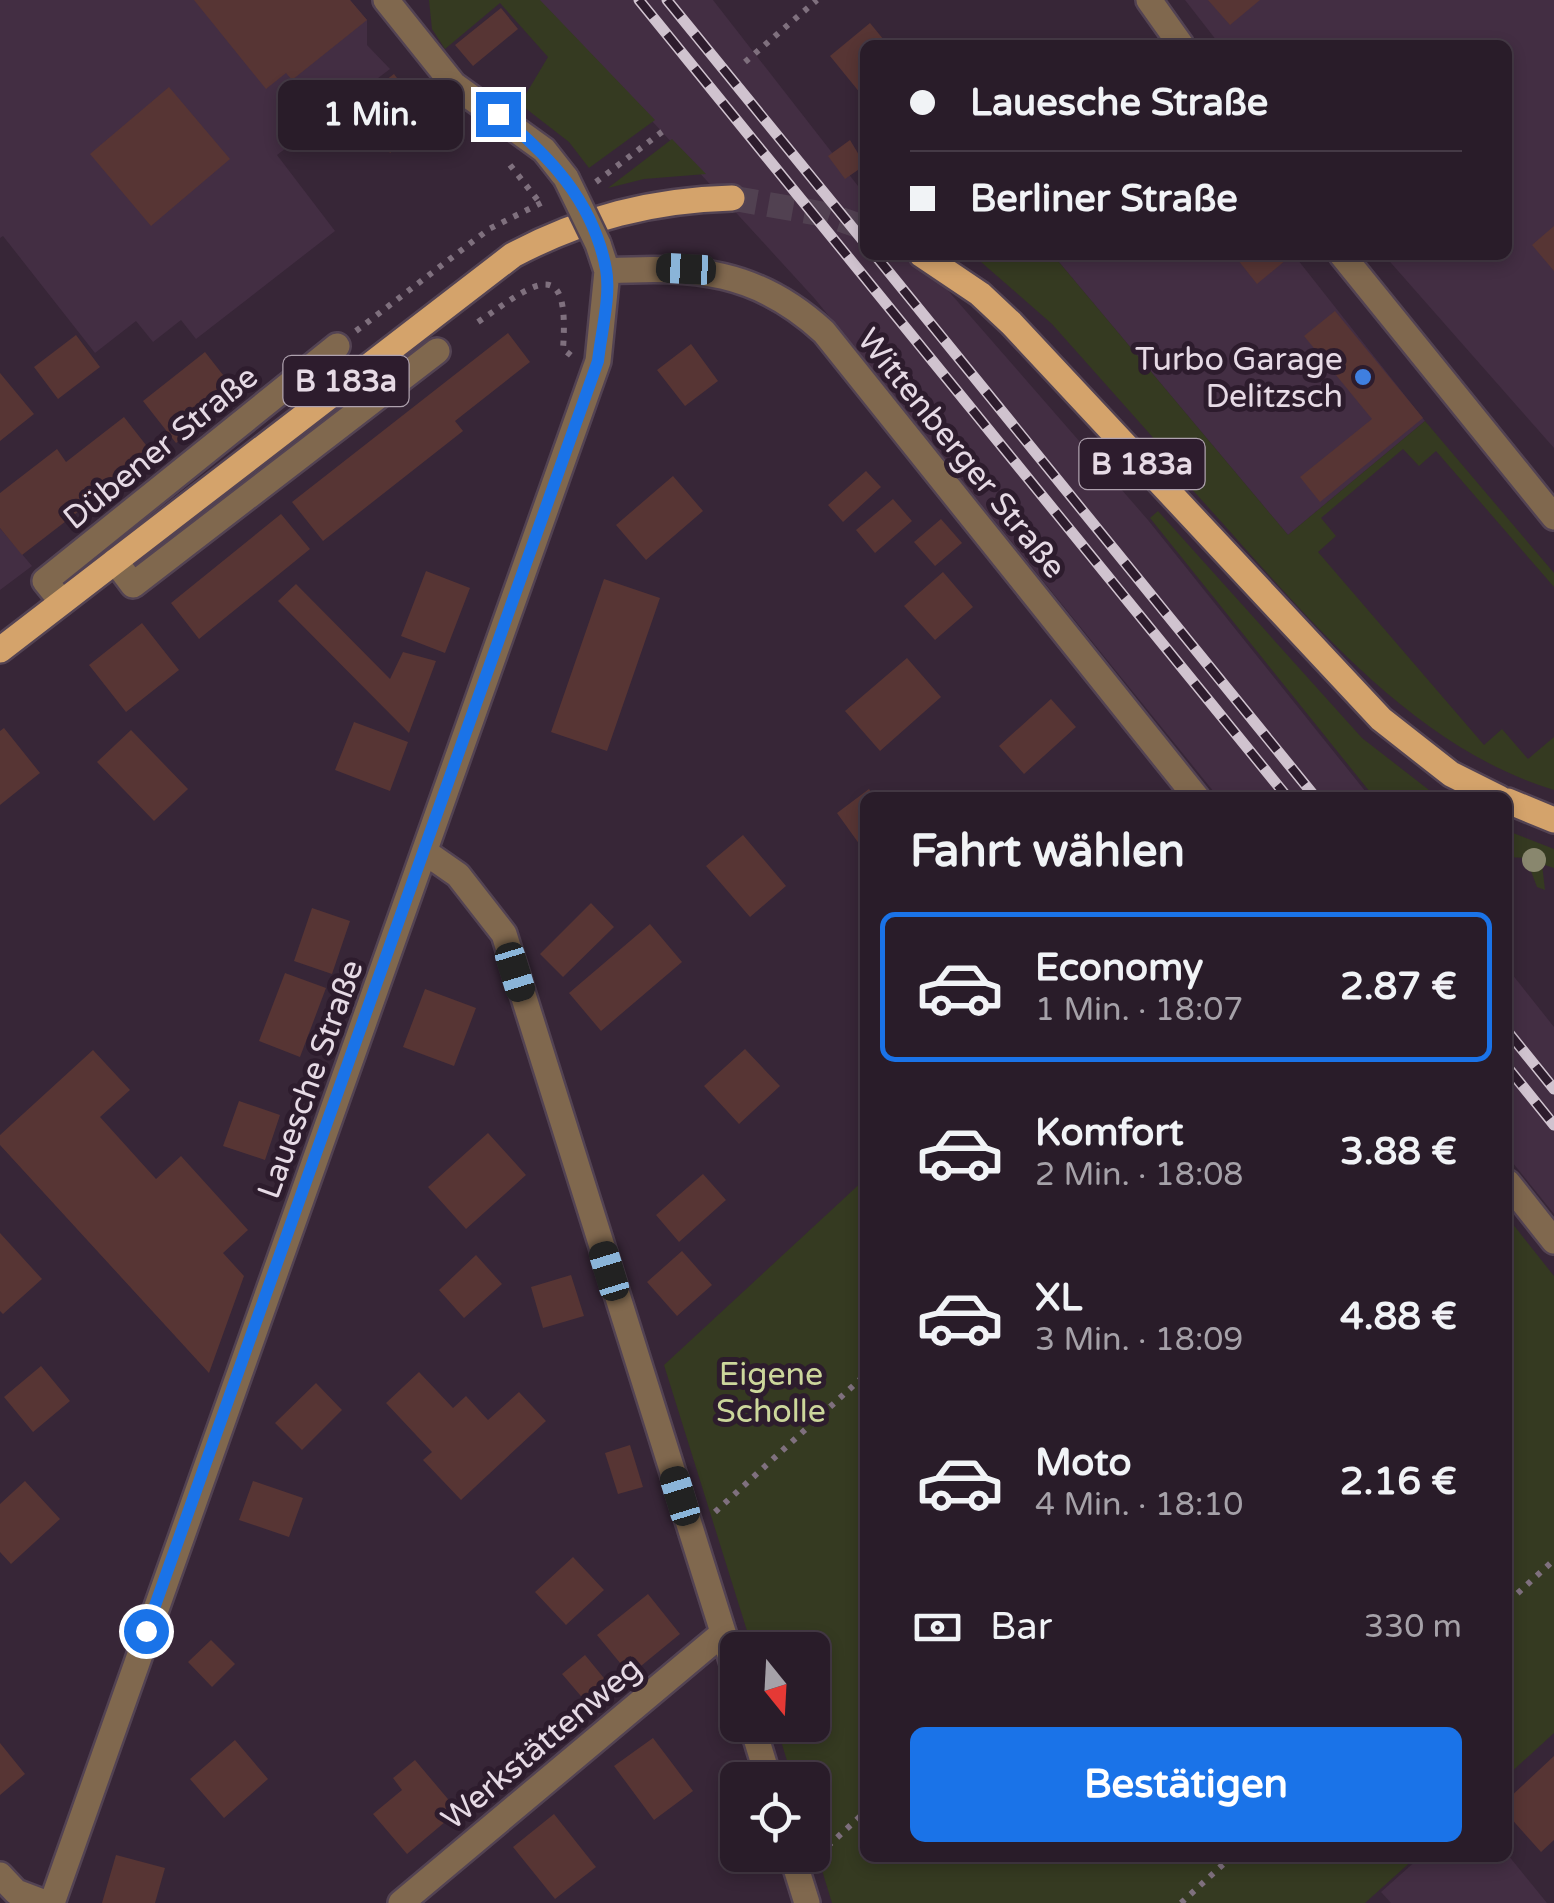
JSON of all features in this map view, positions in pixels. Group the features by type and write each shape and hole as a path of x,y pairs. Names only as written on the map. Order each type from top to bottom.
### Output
{"main road":[{"name":"Dübener Straße","path":"0,650 513,256 580,223 616,212 688,199 732,198"},
{"name":"B 183a","path":"929,260 980,294 1011,323 1380,719 1451,774 1487,792"},
{"path":"1512,803 1554,820"}],"street":[{"path":"386,0 454,84 544,150 570,187 607,271"},
{"path":"1149,0 1177,40"},
{"path":"1346,260 1554,517"},
{"name":"Lauesche Straße","path":"0,1875 16,1892 48,1903 598,361 607,271"},
{"name":"Wittenberger Straße","path":"607,271 714,271 794,304 824,332 1193,792"},
{"name":"Dübener Straße","path":"62,602 45,580 337,346"},
{"path":"115,561 133,585 437,351"},
{"path":"425,852 458,875 504,934 723,1632"},
{"path":"1512,1188 1554,1240"},
{"name":"Werkstättenweg","path":"401,1903 720,1636"},
{"path":"798,1872 808,1903"}],"path":[{"path":"745,62 818,0"},
{"path":"337,346 490,228 570,187 614,171 667,128"},
{"path":"506,160 540,204"},
{"path":"437,351 510,300 539,284 553,284 560,288 565,305 563,349 575,359 598,361"},
{"path":"692,1533 860,1380"},
{"path":"1512,1598 1554,1560"},
{"path":"830,1844 860,1817"},
{"path":"1180,1903 1226,1862"}],"shaded area":[{"path":"0,0 350,0 367,20 367,45 390,69 277,155 335,231 196,339 181,320 153,342 136,321 95,353 3,236 0,238"},
{"path":"524,0 713,0 860,189 860,260 921,260 1148,520 1366,792 1214,792 815,299 652,121"},
{"path":"1185,0 1554,0 1554,448 1388,260 1512,260 1512,40 1216,40"},
{"path":"1057,260 1298,260 1425,421 1288,535"},
{"path":"0,528 32,566 0,590"},
{"path":"1512,974 1554,1027 1554,1214 1512,1162"},
{"path":"1512,1860 1547,1903 1391,1903 1381,1892 1415,1862"}],"green space":[{"path":"429,0 540,0 655,120 589,168 569,142 520,104 548,57 500,3 445,49 432,29"},
{"path":"672,139 706,174 644,179 608,188"},
{"path":"979,260 1057,260 1288,535 1425,421 1554,573 1554,587 1436,451 1419,466 1403,449 1321,518 1336,536 1318,552 1484,745 1502,729 1528,759 1554,737 1554,790 1498,768 1446,738 1352,661 1186,483 1189,478 1052,324"},
{"path":"1158,511 1362,738 1432,792 1370,792 1150,518"},
{"path":"1512,833 1554,849 1554,868 1542,864 1545,890 1537,887 1526,858 1512,857"},
{"name":"Eigene Scholle","path":"860,1184 860,1862 1411,1862 1365,1903 832,1903 822,1872 830,1872 830,1762 787,1762 781,1742 830,1742 830,1632 747,1632 664,1365"},
{"path":"1512,1223 1554,1276 1554,1733 1512,1771"}],"building":[{"path":"194,0 350,0 367,20 292,80 286,73 266,89"},
{"path":"1208,0 1260,0 1230,25"},
{"path":"501,8 518,29 473,66 455,45"},
{"path":"870,23 884,40 860,40 860,93 830,56"},
{"path":"394,74 431,123 390,153 354,104"},
{"path":"169,87 230,159 151,226 90,154"},
{"path":"850,140 860,157 860,168 845,179 828,156"},
{"path":"1554,226 1554,271 1532,245"},
{"path":"1238,260 1286,260 1257,284"},
{"name":"Turbo Garage Delitzsch","path":"1335,311 1423,418 1320,502 1300,477 1372,419 1304,336"},
{"path":"508,333 530,362 455,421 463,431 323,541 292,502"},
{"path":"76,335 100,367 58,399 34,367"},
{"path":"691,344 718,381 685,406 657,370"},
{"path":"205,352 238,394 176,443 143,401"},
{"path":"0,373 34,414 0,441"},
{"path":"124,417 153,454 22,555 0,528 0,493 57,449 66,462"},
{"path":"866,471 881,487 843,522 828,505"},
{"path":"673,476 703,511 646,560 616,525"},
{"path":"893,499 912,521 875,553 856,530"},
{"path":"281,514 310,549 199,639 171,603"},
{"path":"941,519 962,543 935,566 914,542"},
{"path":"426,571 470,588 445,653 401,636"},
{"path":"943,572 973,607 935,640 904,606"},
{"path":"604,579 660,598 607,751 551,732"},
{"path":"296,584 390,679 403,652 436,661 409,733 278,601"},
{"path":"142,623 179,670 126,712 89,665"},
{"path":"907,658 941,697 880,751 845,711"},
{"path":"1051,699 1076,727 1024,774 999,746"},
{"path":"354,722 408,742 390,791 335,770"},
{"path":"4,728 40,773 0,805 0,731"},
{"path":"131,730 188,789 154,821 97,762"},
{"path":"860,796 860,845 837,813"},
{"path":"743,835 786,886 750,917 706,866"},
{"path":"591,903 614,927 563,977 540,954"},
{"path":"312,908 350,921 332,974 294,961"},
{"path":"650,924 682,962 601,1031 569,993"},
{"path":"285,973 326,988 300,1057 259,1041"},
{"path":"425,989 476,1008 454,1066 403,1047"},
{"path":"745,1049 780,1086 739,1124 704,1086"},
{"path":"93,1050 130,1090 100,1117 156,1179 181,1156 248,1230 223,1253 244,1276 209,1373 0,1145 0,1135"},
{"path":"239,1101 280,1115 265,1160 223,1146"},
{"path":"488,1133 526,1175 466,1229 428,1187"},
{"path":"703,1174 726,1200 679,1242 656,1215"},
{"path":"0,1233 42,1279 3,1314 0,1311"},
{"path":"682,1251 712,1285 677,1316 647,1282"},
{"path":"476,1255 502,1284 464,1318 439,1290"},
{"path":"571,1275 584,1316 543,1328 531,1287"},
{"path":"41,1366 70,1401 33,1432 4,1397"},
{"path":"419,1372 453,1408 466,1396 488,1420 519,1392 546,1421 461,1500 423,1460 432,1452 386,1403"},
{"path":"316,1383 342,1410 302,1450 275,1423"},
{"path":"630,1445 643,1487 618,1494 605,1453"},
{"path":"25,1481 60,1519 11,1564 0,1552 0,1504"},
{"path":"253,1481 303,1498 289,1537 239,1520"},
{"path":"573,1557 604,1590 566,1625 535,1592"},
{"path":"648,1594 680,1634 630,1675 597,1635"},
{"path":"211,1640 235,1664 212,1687 188,1662"},
{"path":"585,1655 608,1683 586,1702 562,1674"},
{"path":"653,1738 693,1791 654,1820 614,1766"},
{"path":"235,1740 268,1779 224,1818 190,1779"},
{"path":"0,1743 25,1774 0,1795"},
{"path":"1554,1756 1554,1840 1541,1852 1512,1819 1512,1795"},
{"path":"415,1760 458,1811 407,1854 373,1814 402,1790 393,1778"},
{"path":"554,1814 596,1867 555,1899 513,1847"},
{"path":"116,1855 165,1868 155,1903 102,1903"}],"tunnel":[{"path":"732,198 828,215 860,226"}],"railway":[{"path":"639,0 1283,792"},
{"path":"667,0 860,237"},
{"path":"879,260 1311,792"},
{"path":"1512,1037 1554,1089"},
{"path":"1512,1073 1554,1125"}],"place":[{"name":"Turbo Garage Delitzsch","path":"1363,377"}],"route":[{"path":"146,1631 598,361 607,271 590,222 579,198 544,150 498,114"}]}
